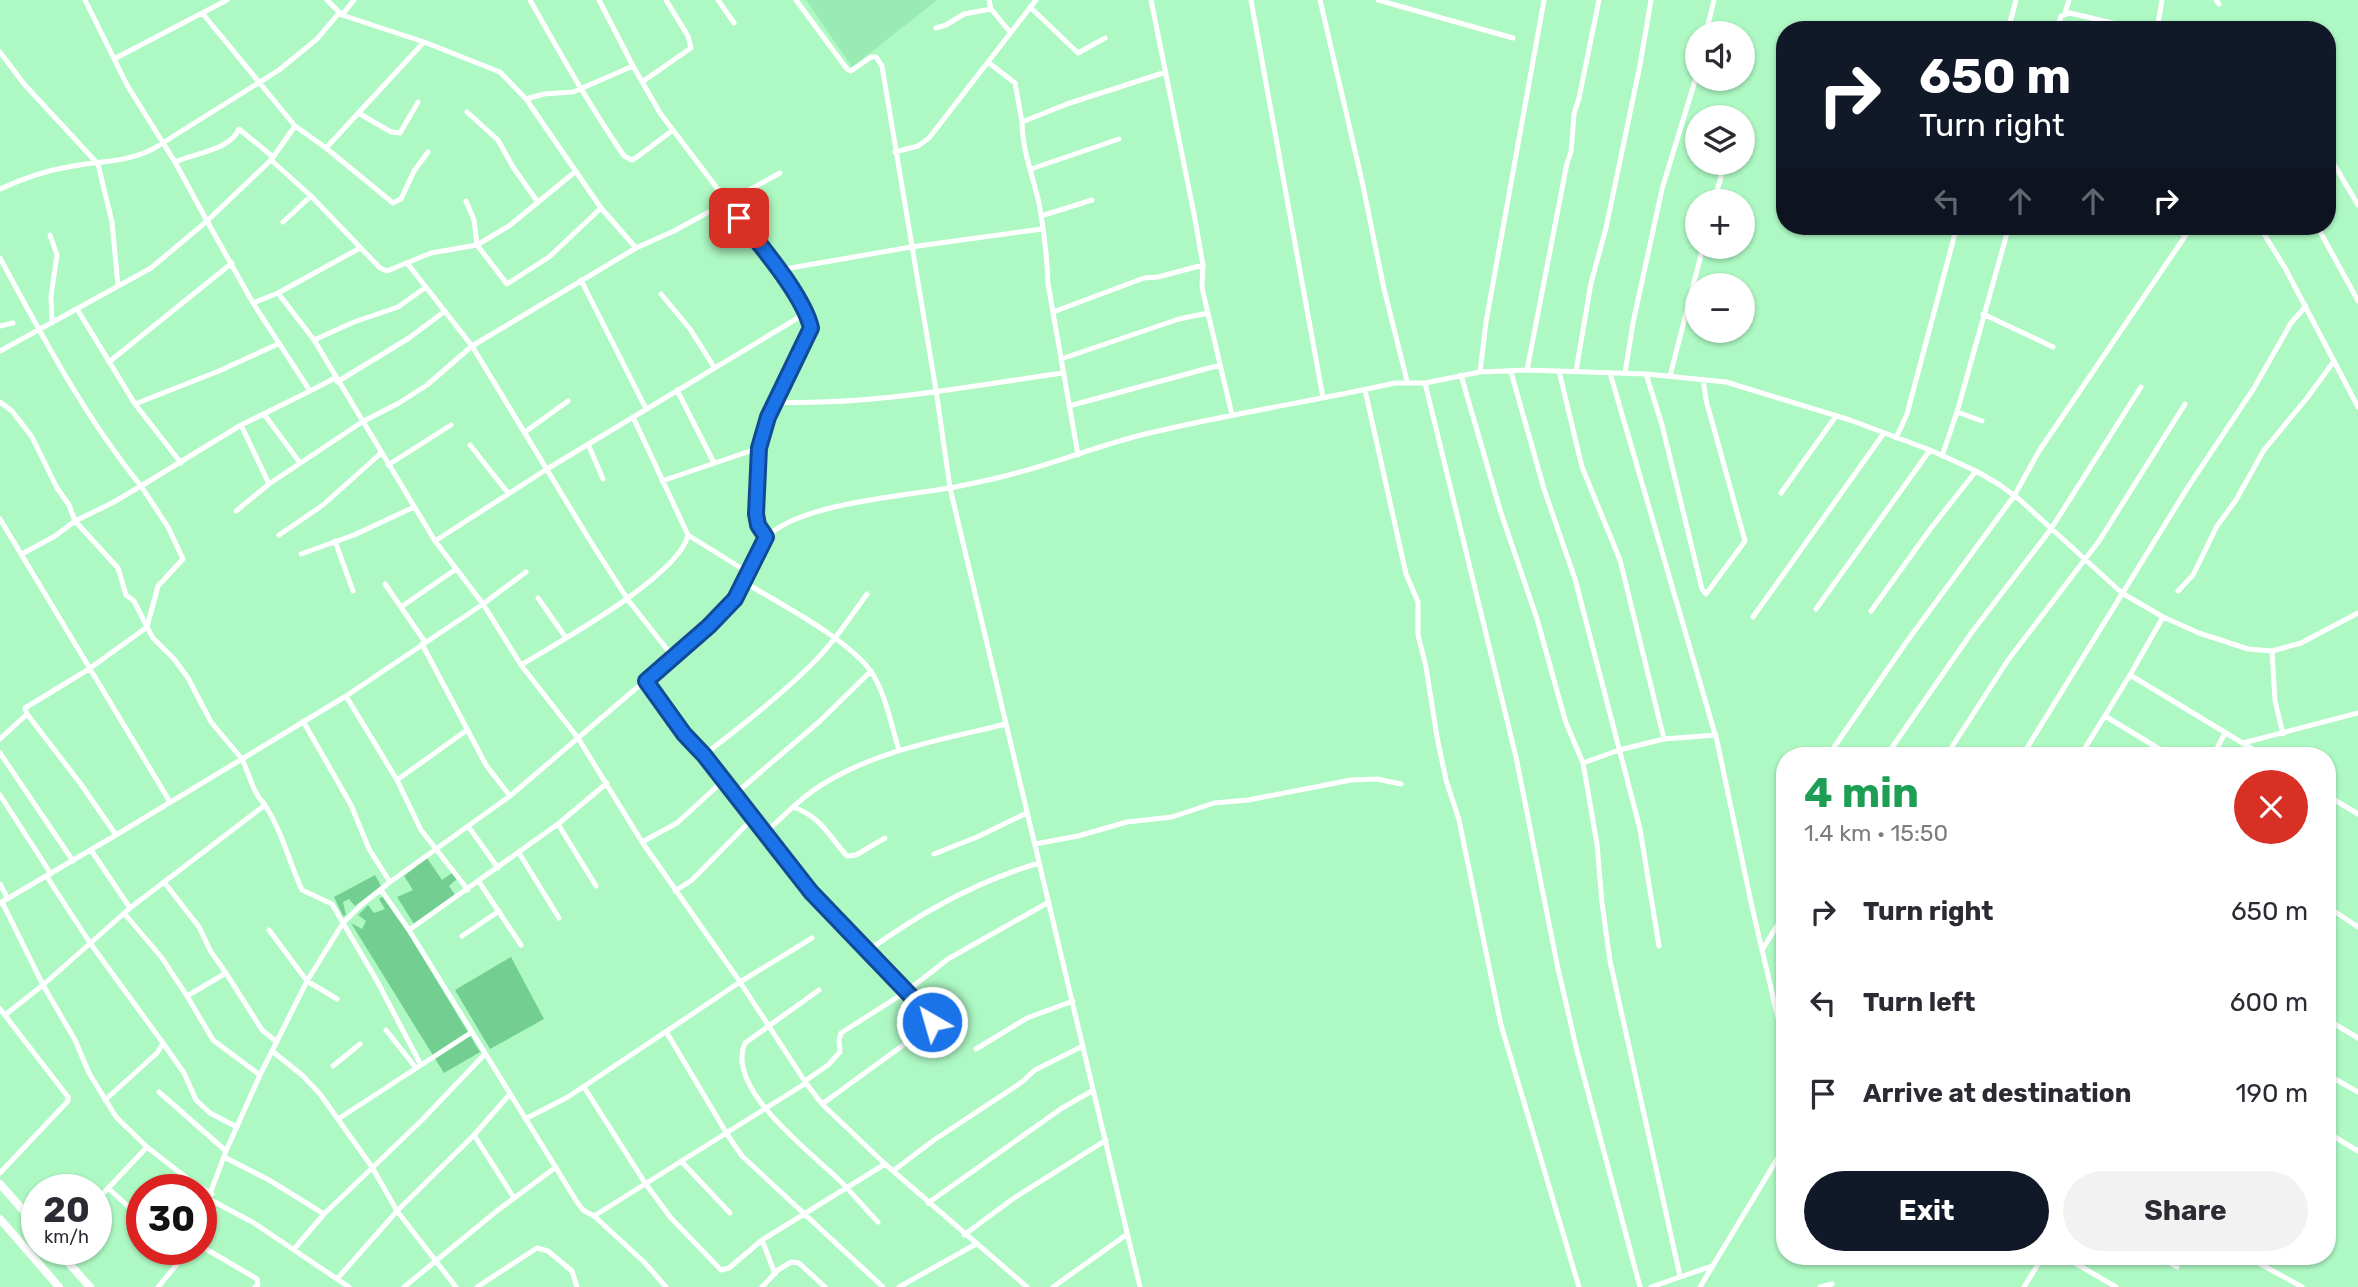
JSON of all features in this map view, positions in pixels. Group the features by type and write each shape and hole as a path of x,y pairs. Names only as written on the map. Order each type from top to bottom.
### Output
{"highway":[{"path":"0,1184 21,1208"},
{"path":"0,1219 60,1287"},
{"path":"70,1265 90,1287"}],"street":[{"path":"85,0 114,59 253,303 310,391"},
{"path":"114,59 227,0"},
{"path":"327,0 341,14 424,42 499,72 526,99 601,208 636,248"},
{"path":"0,189 44,172 142,155 279,70 317,39 354,0"},
{"path":"530,0 574,74 579,89 628,159 636,157 673,130"},
{"path":"599,0 660,113 779,270 806,313 811,328 762,433 756,514 758,525 766,537"},
{"path":"642,82 691,48 688,36 666,0"},
{"path":"718,0 734,23"},
{"path":"796,0 847,69 855,70 871,57 880,60 883,65 950,488 1140,1287"},
{"path":"989,0 990,9 1010,32"},
{"path":"895,152 918,146 929,138 1036,0"},
{"path":"1151,0 1203,265 1202,288 1232,415"},
{"path":"1251,0 1323,398"},
{"path":"1320,0 1407,381"},
{"path":"1378,0 1513,38"},
{"path":"1480,372 1486,322 1544,0"},
{"path":"1527,370 1571,152 1574,114 1580,98 1599,0"},
{"path":"1576,371 1591,283 1606,228 1651,0"},
{"path":"1709,21 1714,0"},
{"path":"2010,21 2016,0"},
{"path":"2059,21 2065,13 2069,0"},
{"path":"2158,21 2162,0"},
{"path":"1030,7 1078,52 1105,38"},
{"path":"936,28 946,26 964,14 990,9"},
{"path":"2065,13 2107,21"},
{"path":"204,14 295,126 393,203 401,199 414,171 428,152"},
{"path":"326,148 424,42"},
{"path":"0,52 24,84 98,164 112,222 118,286"},
{"path":"989,63 1015,83 1041,216 1053,312 1078,456"},
{"path":"526,99 544,94 573,92 620,74 633,66"},
{"path":"1022,122 1087,97 1166,72"},
{"path":"1625,373 1662,189 1692,91"},
{"path":"360,114 391,132 400,132 418,102"},
{"path":"467,112 498,140 537,201"},
{"path":"0,351 151,268 207,221 272,158 295,126"},
{"path":"175,162 227,144 235,138 239,130 272,158 360,248 387,271 431,253 477,245 509,226 576,171"},
{"path":"1031,169 1119,139"},
{"path":"2336,168 2358,205"},
{"path":"236,511 269,484 362,422 399,404 427,385 472,346 636,248 686,225 780,173"},
{"path":"283,222 311,196"},
{"path":"1041,216 1091,200"},
{"path":"467,201 474,220 477,245 508,284 549,257 601,208"},
{"path":"779,270 911,247 1042,229"},
{"path":"50,235 57,255 51,296 52,323"},
{"path":"1896,438 1907,414 1955,235"},
{"path":"1942,456 1957,412 2006,235"},
{"path":"1834,747 1905,644 2014,496 2039,451 2186,235"},
{"path":"2264,235 2306,306 2358,407"},
{"path":"2322,235 2358,301"},
{"path":"253,303 278,293 360,248"},
{"path":"0,258 38,330 99,428 168,527 183,559 158,586 147,627 89,669 25,708 116,835"},
{"path":"1670,376 1700,259"},
{"path":"109,362 232,263"},
{"path":"407,263 472,346 628,600 673,657"},
{"path":"1053,312 1144,278 1203,265"},
{"path":"581,280 646,409"},
{"path":"314,340 354,322 398,307 426,287"},
{"path":"278,293 314,340 435,541 483,604 522,665 578,738 642,842 740,982 805,1082 822,1104 885,1164 1027,1287"},
{"path":"661,294 690,329 714,367"},
{"path":"2028,747 2122,593 2254,388 2291,323 2306,306"},
{"path":"77,309 135,404 181,463"},
{"path":"22,554 75,521 113,503 181,463 241,425 336,380 409,338 445,311"},
{"path":"435,541 547,469 806,313"},
{"path":"1061,359 1179,319 1208,313"},
{"path":"1983,314 2053,347"},
{"path":"0,326 13,323"},
{"path":"135,404 278,344"},
{"path":"2178,591 2193,575 2217,526 2236,500 2264,450 2334,360"},
{"path":"1069,406 1220,365"},
{"path":"217,1179 225,1154 276,1042 307,981 344,923 390,882 510,796 646,681 735,599 766,537 774,529 808,514 1021,472 1151,432 1407,381 1425,383 1480,372 1527,370 1646,374 1726,382 1884,433 1976,471 2014,496 2122,593 2163,617 2199,633 2239,646 2272,651 2301,643 2358,612"},
{"path":"1559,371 1582,467 1620,560 1664,739"},
{"path":"1511,372 1544,489 1575,579 1640,829 1659,946"},
{"path":"776,402 805,403 936,390 1063,373"},
{"path":"1610,373 1716,735 1776,1010"},
{"path":"1646,374 1662,425 1702,589 1706,594 1745,541 1706,400 1703,379"},
{"path":"1461,375 1500,510 1538,619 1566,723 1584,763 1597,844 1610,961 1680,1276"},
{"path":"1425,383 1516,757 1577,1051 1640,1287"},
{"path":"1892,747 1972,632 2051,529 2141,387"},
{"path":"677,390 714,463"},
{"path":"1365,390 1406,574 1418,602 1418,635 1437,737 1446,780 1460,820 1501,1026 1579,1287"},
{"path":"524,432 568,401"},
{"path":"0,402 12,411 32,437 75,521 118,568 124,589 134,601 153,638 188,678 211,722 242,759 253,789 279,828 302,890 332,904 419,1066"},
{"path":"1952,747 2008,660 2084,561 2131,493 2185,404"},
{"path":"1957,412 1982,421"},
{"path":"264,414 300,463"},
{"path":"1781,493 1836,416"},
{"path":"633,417 688,535 749,573"},
{"path":"241,425 269,484"},
{"path":"388,465 451,425"},
{"path":"1754,617 1884,433"},
{"path":"588,444 603,479"},
{"path":"470,445 508,493"},
{"path":"662,481 759,448"},
{"path":"1816,609 1930,450"},
{"path":"279,535 323,505 381,453"},
{"path":"1871,611 1976,471"},
{"path":"301,554 354,535 414,507"},
{"path":"0,519 170,802"},
{"path":"522,665 628,600 678,554 688,535"},
{"path":"335,541 353,591"},
{"path":"401,607 456,569"},
{"path":"4,901 346,696 526,572"},
{"path":"744,582 835,637 871,671 880,688 898,750"},
{"path":"385,584 424,643 486,765 510,796"},
{"path":"704,755 749,720 810,666 867,594"},
{"path":"538,598 566,638"},
{"path":"2086,747 2163,617"},
{"path":"2272,651 2275,701 2283,734"},
{"path":"735,794 800,739 871,671"},
{"path":"2130,675 2249,747"},
{"path":"646,681 684,734 704,755 811,892 932,1019 931,1025 822,1104"},
{"path":"346,696 397,780 421,830 468,890"},
{"path":"2243,743 2358,713"},
{"path":"0,739 27,714"},
{"path":"2105,716 2156,747"},
{"path":"1952,747 1970,719"},
{"path":"303,721 351,805 369,849 390,882"},
{"path":"765,833 821,785 845,772 898,750 1006,724"},
{"path":"397,780 467,730"},
{"path":"2218,747 2225,733"},
{"path":"1584,763 1619,750 1664,739 1716,735"},
{"path":"0,753 73,861"},
{"path":"1035,844 1138,820 1172,817 1214,803 1248,800 1351,780 1377,779 1401,783"},
{"path":"642,842 677,823 724,780"},
{"path":"409,930 519,853 607,783"},
{"path":"0,795 90,943 184,1073 196,1100 210,1112 237,1127"},
{"path":"2336,801 2358,814"},
{"path":"5,1015 127,910 265,805"},
{"path":"794,807 819,821 847,856 856,855 885,838"},
{"path":"934,854 1027,813"},
{"path":"675,891 692,880 753,818"},
{"path":"558,824 596,886"},
{"path":"468,826 498,868"},
{"path":"91,850 127,910 162,958 213,1040 260,1075"},
{"path":"519,853 559,918"},
{"path":"869,950 925,913 993,879 1039,863"},
{"path":"164,882 199,927 211,952 262,1030 276,1042"},
{"path":"479,882 521,945"},
{"path":"0,884 4,901 43,985 116,1117 147,1147 182,1174"},
{"path":"381,890 409,930 583,1210 594,1216 644,1262 666,1287"},
{"path":"594,1216 766,1110 836,1058 840,1052 841,1033 958,953 1049,902"},
{"path":"462,936 499,911"},
{"path":"2336,912 2358,927"},
{"path":"1762,950 1776,927"},
{"path":"269,930 307,981 337,999"},
{"path":"525,1119 584,1087 740,982 812,938"},
{"path":"187,996 226,973"},
{"path":"819,990 745,1043 740,1055 741,1068 766,1110 848,1188 878,1222"},
{"path":"976,1049 1027,1018 1073,1000"},
{"path":"0,1009 68,1097 68,1101 0,1173"},
{"path":"2336,1025 2358,1038"},
{"path":"386,1030 419,1066"},
{"path":"338,1119 472,1032"},
{"path":"667,1033 742,1156 883,1287"},
{"path":"106,1100 158,1053 163,1043"},
{"path":"333,1066 360,1044"},
{"path":"893,1171 1035,1070 1083,1046"},
{"path":"272,1051 302,1075 320,1094 372,1167 397,1211 456,1287"},
{"path":"295,1249 324,1214 485,1054"},
{"path":"2336,1080 2358,1092"},
{"path":"584,1087 645,1183 671,1218 721,1270 729,1268 762,1240 885,1164"},
{"path":"928,1203 1062,1108 1092,1091"},
{"path":"159,1092 225,1154 324,1214"},
{"path":"337,1279 397,1211 474,1135 510,1094"},
{"path":"474,1135 514,1198"},
{"path":"2336,1138 2358,1151"},
{"path":"964,1235 1014,1198 1105,1140"},
{"path":"112,1184 147,1147"},
{"path":"681,1161 730,1213"},
{"path":"1700,1287 1776,1161"},
{"path":"404,1287 556,1167"},
{"path":"112,1192 126,1204"},
{"path":"217,1201 295,1249 349,1287"},
{"path":"1053,1287 1126,1235"},
{"path":"762,1240 775,1274"},
{"path":"899,1287 976,1244"},
{"path":"477,1287 537,1248 548,1251 572,1271 577,1287"},
{"path":"217,1255 257,1279 258,1284 255,1287"},
{"path":"762,1287 791,1262 799,1264 825,1287"},
{"path":"158,1287 176,1265"},
{"path":"2024,1287 2037,1265"},
{"path":"2078,1265 2116,1287"},
{"path":"2172,1265 2177,1268"},
{"path":"2262,1265 2302,1287"},
{"path":"1651,1287 1712,1266"},
{"path":"1820,1287 1832,1284"}],"shaded area":[{"path":"806,0 937,0 852,67"},
{"path":"427,858 442,880 452,873 457,879 449,886 455,895 414,924 397,897 413,890 404,876"},
{"path":"375,875 381,886 355,906 349,899 343,902 346,915 343,916 334,897"},
{"path":"385,895 480,1052 444,1073 351,923 362,929 366,921 358,915 368,905 374,913 385,909 379,899"},
{"path":"511,957 544,1019 490,1049 455,990"}],"route":[{"path":"739,218 779,270 806,313 811,328 762,433 757,467 756,514 760,531 766,537 735,599 709,626 646,681 684,734 704,755 811,892 869,950 930,1016 932,1022"}]}
